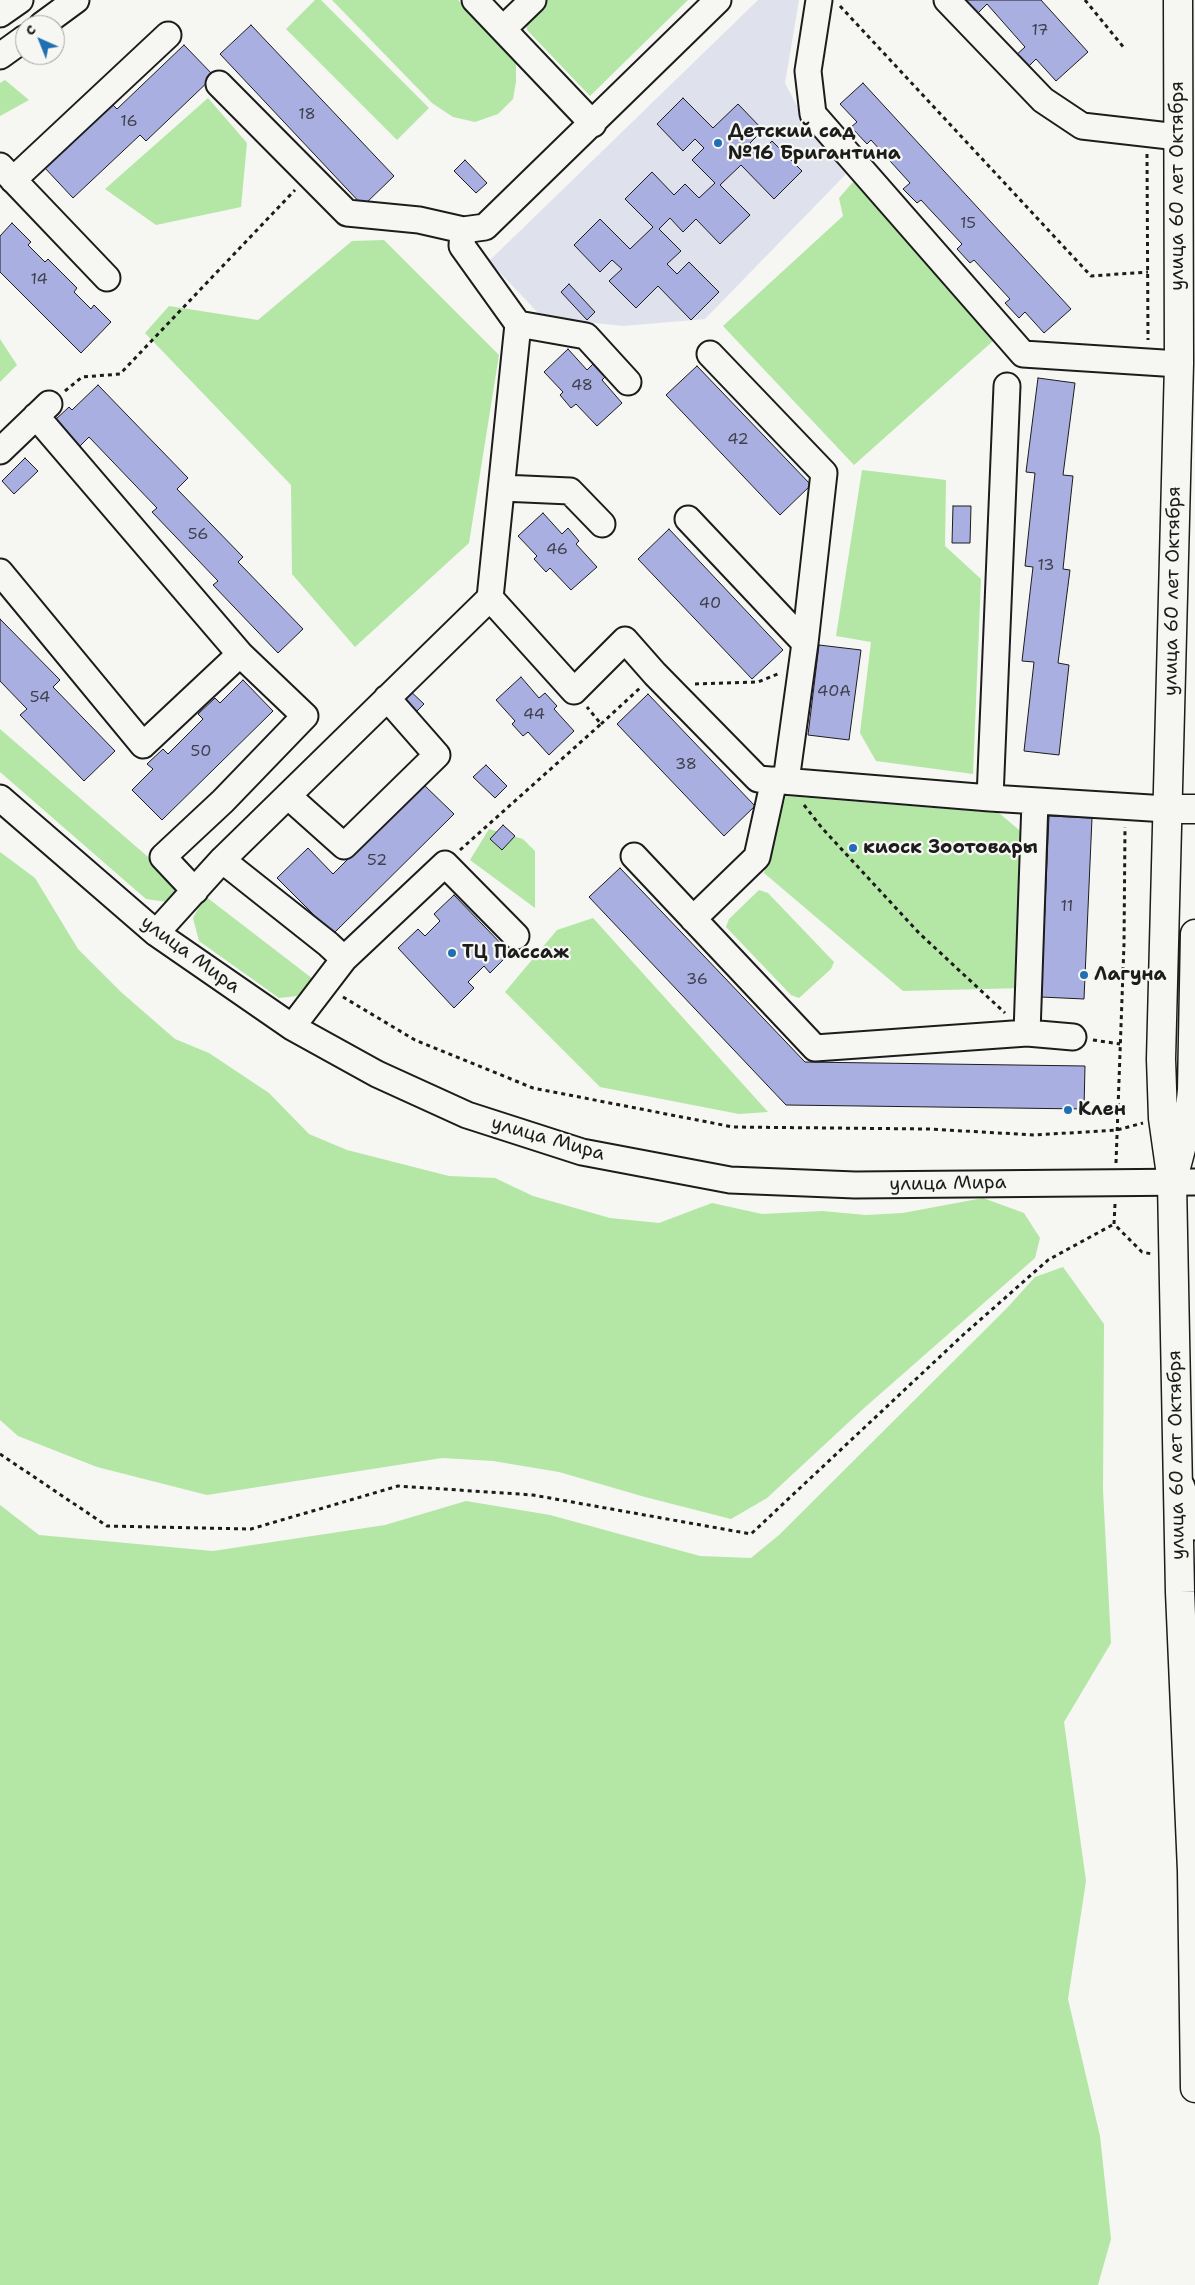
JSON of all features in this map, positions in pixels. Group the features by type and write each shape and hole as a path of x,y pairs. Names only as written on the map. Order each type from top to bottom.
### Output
{"main road":[{"name":"улица 60 лет Октября","path":"1178,0 1178,137 1187,364 1167,809 1161,1059 1163,1118 1183,1182"},
{"path":"1167,809 1195,809"},
{"name":"улица 60 лет Октября","path":"1195,934 1192,1090 1173,1257 1180,1592 1192,1871 1195,2088"}],"street":[{"path":"0,14 20,0"},
{"path":"56,15 76,0"},
{"path":"475,0 593,124"},
{"path":"503,29 533,0"},
{"path":"219,84 347,213 419,220 463,230 486,227 718,0"},
{"path":"818,0 808,71 813,114 1023,354 1187,364"},
{"path":"947,0 1043,100 1082,126 1178,137"},
{"path":"107,278 6,173 168,36"},
{"path":"0,56 15,45"},
{"path":"156,934 222,860 490,598 518,324 462,246 463,230"},
{"path":"518,324 586,336 628,382"},
{"path":"693,919 757,857 780,781 803,654 824,473 710,354"},
{"path":"990,798 1007,386"},
{"path":"0,451 43,410 240,654 305,716 223,800 163,857 195,890"},
{"path":"502,488 570,491 602,524"},
{"path":"688,519 803,654"},
{"path":"0,572 144,745 240,654"},
{"path":"490,598 574,691 625,640 661,680 758,779 990,798 1167,809"},
{"path":"288,796 344,846 437,755 387,698"},
{"name":"улица Мира","path":"0,798 156,934 292,1027 377,1074 467,1115 582,1152 730,1180 855,1185 1183,1182"},
{"path":"1027,1034 1035,801"},
{"path":"634,856 815,1048 1027,1034 1073,1038"},
{"path":"222,860 328,944 344,960"},
{"path":"292,1027 344,960 445,864 516,936"},
{"path":"1177,1470 1195,1527"},
{"path":"1180,1592 1186,1576 1195,1569"},
{"path":"1185,1704 1192,1671 1195,1668"}],"path":[{"path":"834,0 1090,276 1148,272"},
{"path":"1085,0 1126,49"},
{"path":"1146,134 1148,362"},
{"path":"43,410 82,377 120,374 310,176"},
{"path":"445,864 601,724 661,680 758,682 803,654"},
{"path":"574,691 601,724"},
{"path":"780,781 919,933 1027,1034"},
{"path":"1125,806 1124,944 1114,1224 1142,1252 1173,1257"},
{"path":"324,985 414,1040 533,1088 733,1126 928,1128 1035,1135 1117,1130 1163,1118"},
{"path":"0,1454 107,1526 251,1529 398,1486 533,1495 751,1534 963,1335 1048,1260 1114,1224"}],"shaded area":[{"name":"Детский сад №16 Бригантина","path":"758,0 799,0 785,83 801,114 848,172 705,319 623,326 542,317 489,261"}],"green space":[{"path":"315,0 321,0 429,108 397,140 286,29"},
{"path":"332,0 458,0 508,51 516,63 516,82 513,99 498,114 475,122 453,117 432,103"},
{"path":"541,0 688,0 590,96 527,30 525,15"},
{"path":"5,80 29,100 0,116 0,83"},
{"path":"208,98 247,143 241,207 156,225 105,189"},
{"path":"860,174 1002,333 854,465 723,326 843,216 839,198"},
{"path":"384,240 499,355 469,543 355,647 292,574 291,485 145,333 169,306 258,320 352,241"},
{"path":"0,339 17,365 0,382"},
{"path":"862,470 946,480 945,546 981,579 973,774 876,761 860,733 871,642 836,636"},
{"path":"0,729 184,888 167,902 146,899 0,772"},
{"path":"786,796 999,813 1032,841 1024,988 903,991 764,873"},
{"path":"489,829 523,839 535,851 535,908 470,860"},
{"path":"0,852 35,878 78,949 121,992 175,1039 209,1053 269,1093 309,1134 347,1150 449,1176 495,1178 533,1196 610,1218 659,1223 712,1203 762,1214 822,1211 866,1215 903,1213 983,1198 1024,1213 1040,1238 1035,1258 863,1409 767,1498 731,1519 559,1472 493,1461 442,1458 207,1495 97,1467 18,1436 0,1420"},
{"path":"759,890 768,893 834,962 831,969 799,998 791,995 726,927 729,919"},
{"path":"205,896 313,979 297,996 279,998 199,941 193,918"},
{"path":"593,918 768,1112 739,1114 600,1087 505,992 557,930"},
{"path":"1063,1267 1104,1324 1103,1490 1111,1643 1064,1722 1086,1881 1068,1999 1100,2136 1111,2239 1098,2285 0,2285 0,1505 39,1535 213,1551 385,1525 466,1501 550,1515 700,1556 751,1558 779,1535 1007,1308 1035,1277"}],"building":[{"path":"966,0 1041,0 1088,52 1056,81 1036,59 1026,69 1015,56 1025,47 987,4 975,16 963,3"},
{"path":"251,25 394,176 363,206 220,54"},
{"path":"184,45 214,76 146,141 140,135 73,198 44,167 111,103 117,109"},
{"path":"863,83 1071,309 1044,333 1025,312 1019,318 1005,303 1010,299 974,260 970,263 957,249 962,244 921,200 917,203 903,189 910,183 871,140 867,144 851,127 857,122 840,104"},
{"path":"683,98 713,128 738,104 763,130 750,143 760,153 772,141 802,171 774,199 741,165 720,185 750,215 720,244 696,219 683,232 670,218 659,229 681,251 667,264 677,274 689,262 719,292 691,320 658,286 636,308 609,281 622,269 612,260 600,272 574,245 600,219 630,249 653,227 625,199 652,172 674,195 685,184 699,198 715,183 692,160 704,148 695,139 683,151 657,124"},
{"path":"465,160 487,183 476,193 454,171"},
{"path":"12,223 31,242 28,245 45,262 48,259 77,288 74,292 91,309 94,305 111,322 81,353 0,272 0,236"},
{"path":"569,284 595,312 587,320 561,292"},
{"path":"568,349 587,370 593,364 605,377 602,380 622,403 597,426 576,404 571,408 560,395 563,392 544,372"},
{"path":"697,366 811,485 780,515 666,395"},
{"path":"1038,378 1075,383 1063,475 1073,476 1063,569 1070,570 1058,663 1069,665 1059,755 1024,751 1034,662 1022,661 1033,567 1025,566 1035,473 1026,472"},
{"path":"98,385 188,478 177,489 243,557 238,562 303,629 278,653 213,585 218,581 152,512 157,508 89,437 80,446 55,420 69,407 72,410"},
{"path":"25,458 38,471 14,494 2,481"},
{"path":"953,506 971,506 970,543 952,543"},
{"path":"543,513 562,534 568,528 579,541 576,544 597,567 571,590 550,568 546,572 534,559 537,556 518,536"},
{"path":"669,529 783,650 752,679 638,559"},
{"path":"0,619 60,680 53,687 115,751 84,781 20,715 27,709 0,681"},
{"path":"819,645 861,650 849,740 808,735"},
{"path":"521,677 539,698 545,693 557,706 554,709 574,731 549,755 528,732 523,736 512,724 515,721 496,700"},
{"path":"243,680 273,711 162,820 132,790 153,769 147,764 163,749 168,754 203,719 198,714 215,698 220,703"},
{"path":"407,688 424,704 414,714 398,697"},
{"path":"648,694 755,806 724,836 617,724"},
{"path":"486,765 507,786 495,798 473,777"},
{"path":"423,784 454,814 333,934 277,878 308,848 333,874"},
{"path":"1049,816 1092,818 1084,999 1041,997"},
{"path":"503,825 515,836 502,850 490,839"},
{"path":"620,868 805,1062 1085,1066 1084,1109 786,1105 589,897"},
{"path":"454,895 510,953 490,973 484,966 468,982 474,988 454,1008 398,948 418,929 425,936 440,921 434,914"}],"place":[{"name":"Детский сад №16 Бригантина","path":"718,143"},
{"name":"киоск Зоотовары","path":"853,848"},
{"name":"ТЦ Пассаж","path":"452,953"},
{"name":"Лагуна","path":"1084,975"},
{"name":"Клен","path":"1068,1110"}]}
